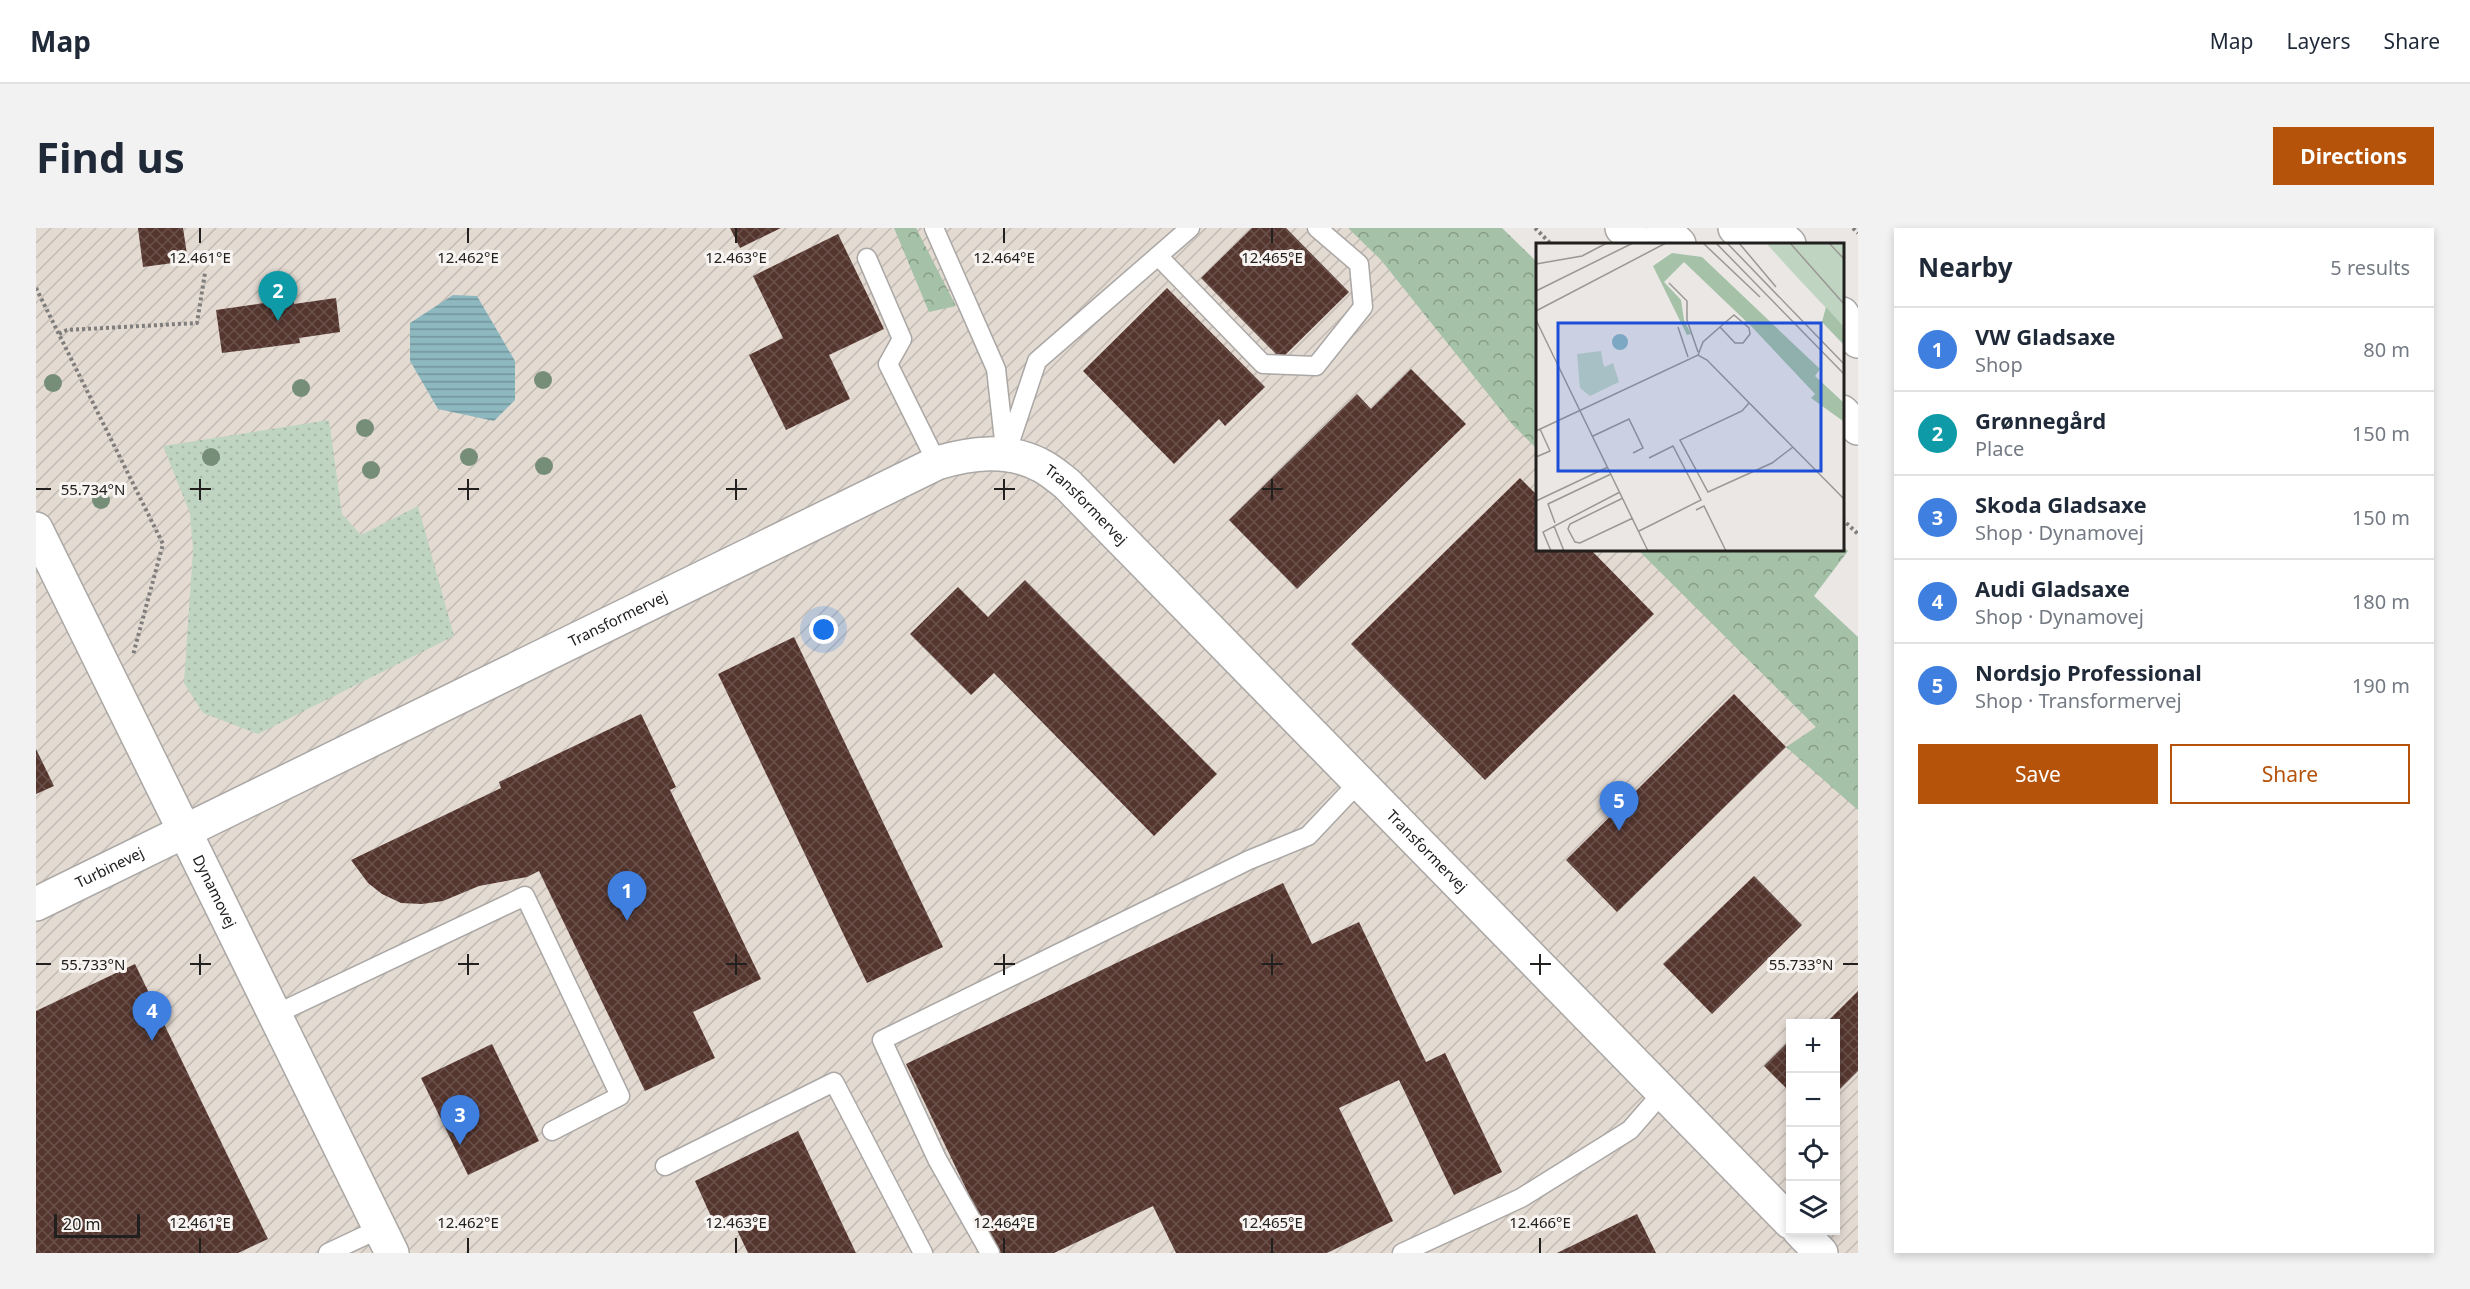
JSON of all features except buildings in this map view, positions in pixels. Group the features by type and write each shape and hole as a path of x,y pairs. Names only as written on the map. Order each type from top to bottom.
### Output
{"main road":[{"path":"1622,228 1638,243"},
{"path":"1663,228 1678,243"},
{"path":"1735,228 1750,243"},
{"path":"1772,228 1788,243"},
{"path":"1843,316 1858,341"},
{"path":"1843,340 1858,356"},
{"path":"1843,412 1858,428"},
{"name":"Transformervej","path":"184,831 938,463 962,456 1006,454 1040,465 1067,484 1786,1217"},
{"name":"Dynamovej","path":"36,529 386,1240"},
{"name":"Turbinevej","path":"36,904 184,831"},
{"path":"1804,1235 1821,1253"}],"lane":[{"path":"934,228 996,369 1006,454"},
{"path":"1006,454 1037,361 1190,228"},
{"path":"1158,256 1263,364 1316,366 1363,307 1359,264 1317,228"},
{"path":"867,258 902,339 888,364 938,463"},
{"path":"990,1253 937,1160 882,1040 1249,860 1308,837 1359,782"},
{"path":"274,1015 525,896 620,1096 552,1131"},
{"path":"665,1166 834,1082 923,1253"},
{"path":"1402,1253 1521,1198 1630,1130 1663,1092"},
{"path":"328,1253 386,1240"}],"path":[{"path":"1535,228 1550,243"},
{"path":"1853,228 1858,233"},
{"path":"59,334 67,330 197,322 206,273"},
{"path":"36,288 163,544 133,657"},
{"path":"1843,520 1858,534"}],"shaded area":[{"path":"36,228 1395,228 1536,356 1536,550 1749,550 1858,649 1858,1253 36,1253"}],"green space":[{"path":"894,228 916,228 956,306 929,312"},
{"path":"1348,228 1502,228 1536,261 1536,448 1512,424 1381,260"},
{"path":"329,420 342,514 361,535 418,506 454,636 258,734 203,713 184,683 193,550 190,513 163,446"},
{"path":"1843,546 1848,551 1814,596 1858,637 1858,810 1786,747 1816,727 1638,550 1843,550"}],"water":[{"path":"453,295 477,296 515,361 515,400 494,421 438,409 410,361 410,323"}],"place":[{"name":"Grønnegård","path":"278,321"},
{"name":"Nordsjo Professional","path":"1619,831"},
{"name":"VW Gladsaxe","path":"627,921"},
{"name":"Audi Gladsaxe","path":"152,1041"},
{"name":"Skoda Gladsaxe","path":"460,1145"}]}
